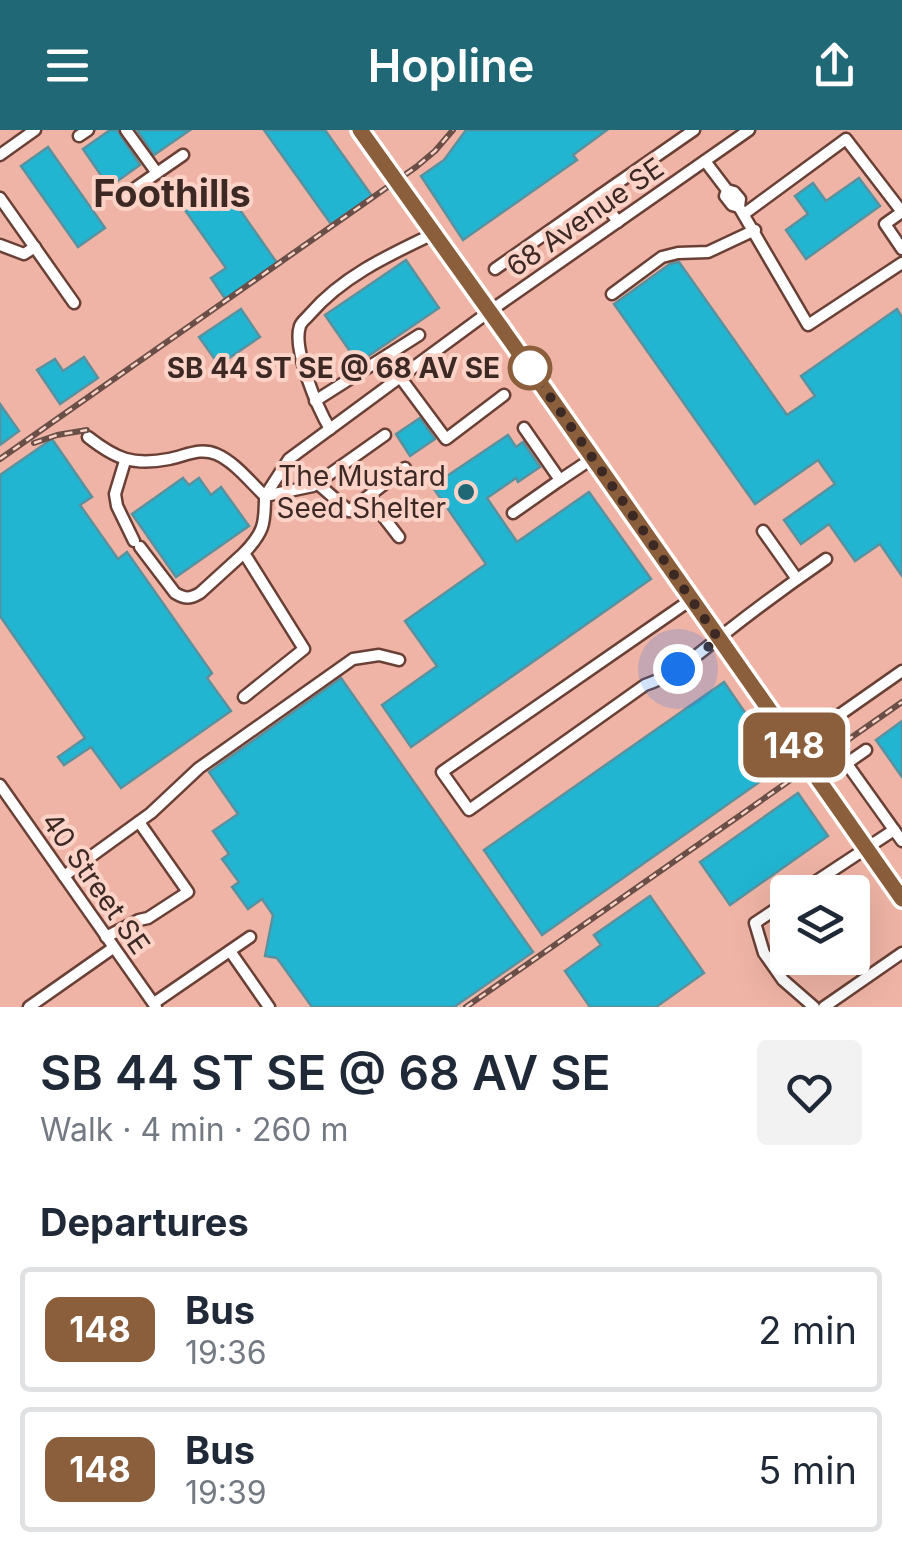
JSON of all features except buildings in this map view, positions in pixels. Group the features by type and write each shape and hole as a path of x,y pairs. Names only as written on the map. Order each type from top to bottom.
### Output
{"street":[{"path":"0,154 35,130"},
{"path":"126,130 157,174"},
{"path":"360,130 902,899"},
{"path":"495,269 694,130"},
{"name":"68 Avenue SE","path":"265,496 289,459 490,311 749,130"},
{"path":"742,210 846,139 902,212 885,224 902,249"},
{"path":"127,194 183,155"},
{"path":"705,161 727,190 725,196 742,210 755,230 808,325 902,262"},
{"path":"890,196 902,191"},
{"path":"600,196 618,222"},
{"path":"0,198 74,303"},
{"path":"612,294 662,258 708,252 755,230"},
{"path":"330,429 315,402 300,348 300,326 349,279 434,234"},
{"path":"0,246 24,254 35,247"},
{"path":"315,402 419,335"},
{"path":"400,378 446,439 504,395"},
{"path":"524,428 560,480"},
{"path":"265,496 313,486 385,435"},
{"path":"88,437 125,461 216,453 265,496 262,530 244,553 200,593 184,598 175,593 137,544 117,506 115,494 125,461"},
{"path":"513,513 593,458"},
{"path":"318,483 349,510 405,468"},
{"path":"368,496 399,537"},
{"path":"763,532 797,579"},
{"path":"244,553 304,650 244,696"},
{"path":"692,599 442,772 469,810 645,685 695,659 826,559"},
{"path":"778,592 786,604"},
{"path":"64,876 140,822 199,768 353,659 380,654 398,660"},
{"path":"795,746 902,671"},
{"path":"820,782 866,750"},
{"path":"847,764 902,841"},
{"name":"40 Street SE","path":"0,785 155,1005"},
{"path":"106,937 148,918 188,892 140,822"},
{"path":"825,875 894,830"},
{"path":"770,913 756,923 770,961"},
{"path":"155,1005 250,937"},
{"path":"29,1007 114,948"},
{"path":"230,951 269,1007"},
{"path":"824,1007 902,952"},
{"path":"780,975 814,1007"}],"shaded area":[{"path":"0,130 902,130 902,1007 0,1007"}],"railway":[{"path":"0,459 416,167 453,130"},
{"path":"34,443 87,430"},
{"path":"466,1007 902,702"}],"bus line":[{"name":"148","path":"360,130 902,899"}],"place":[{"name":"SB 44 ST SE @ 68 AV SE","path":"530,368"},
{"name":"The Mustard Seed Shelter","path":"466,492"}],"district":[{"name":"Foothills","path":"172,194"}],"route":[{"path":"530,368 718,638 678,669"}]}
